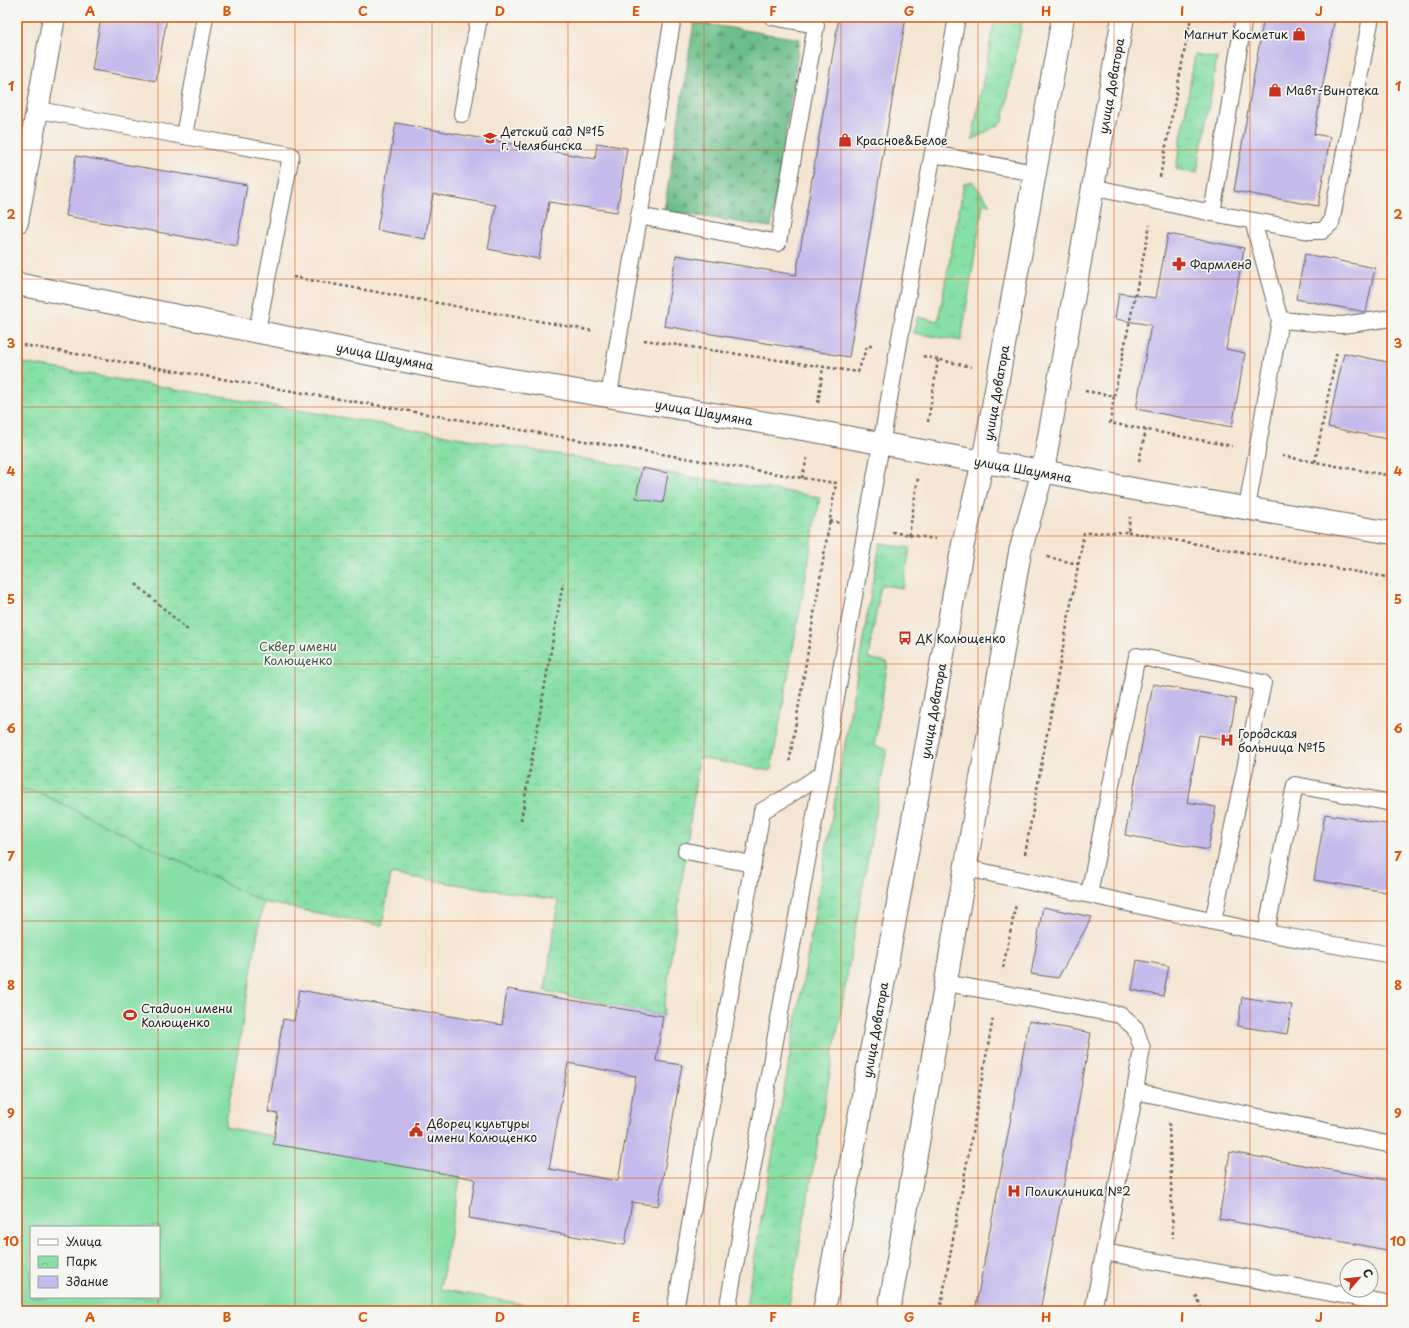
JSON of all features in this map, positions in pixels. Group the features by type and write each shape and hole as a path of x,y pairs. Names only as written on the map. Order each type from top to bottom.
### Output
{"main road":[{"path":"17,222 54,17"},
{"name":"улица Доватора","path":"824,1311 963,544 983,462 1000,373 1062,17"},
{"name":"улица Доватора","path":"889,1311 1020,552 1043,471 1123,17"},
{"name":"улица Шаумяна","path":"17,284 430,366 609,395 983,462 1043,471 1089,481 1392,533"}],"lane":[{"path":"184,136 205,17"},
{"path":"462,114 479,17"},
{"path":"609,395 673,17"},
{"path":"639,216 778,243 816,25 772,17"},
{"path":"727,1311 880,443 957,17"},
{"path":"1212,213 1244,17"},
{"path":"1092,187 1253,221 1309,231 1322,231 1331,222 1371,17"},
{"path":"38,110 291,155 257,331"},
{"path":"933,154 1035,173"},
{"path":"1247,508 1280,320 1253,221"},
{"path":"1280,320 1342,325 1392,318"},
{"path":"1089,894 1137,656 1263,683 1213,921"},
{"path":"674,1311 762,811 822,774"},
{"path":"1266,933 1295,785 1392,803"},
{"path":"686,851 752,864"},
{"path":"966,868 1266,933 1392,955"},
{"path":"946,983 1120,1015 1135,1028 1142,1048 1093,1311"},
{"path":"1135,1091 1392,1145"},
{"path":"1104,1252 1392,1304"}],"path":[{"path":"268,272 618,336 858,372 867,346 898,350 1000,373"},
{"path":"1315,462 1342,325"},
{"path":"17,344 836,483 783,799"},
{"path":"1058,386 1114,396 1110,423 1392,476"},
{"path":"1128,532 1392,578"},
{"path":"521,820 563,583"},
{"path":"136,584 190,632"},
{"path":"1168,1098 1173,1265"}],"green space":[{"path":"995,17 1023,17 1003,122 972,140"},
{"path":"1226,17 1225,23 1202,18"},
{"path":"694,22 800,39 771,227 664,211"},
{"path":"1195,54 1217,58 1197,173 1176,169"},
{"path":"972,181 990,204 983,204 961,341 914,333 917,317 938,321 964,184"},
{"name":"Сквер имени Колющенко","path":"17,362 668,473 820,497 771,771 699,758 663,1016 545,991 558,900 391,874 382,926 263,902 40,793 17,788"},
{"path":"880,543 910,548 903,588 881,585 868,658 888,662 874,746 887,749 788,1311 745,1311"},
{"name":"Стадион имени Колющенко","path":"17,788 40,793 263,902 225,1127 461,1173 440,1289 561,1311 17,1311"}],"building":[{"path":"101,17 167,17 156,81 92,70"},
{"path":"839,17 906,17 849,357 664,326 676,255 796,275"},
{"path":"1264,17 1335,17 1314,134 1330,137 1318,206 1234,191"},
{"path":"396,123 595,159 597,143 627,148 617,212 549,202 539,259 488,249 496,205 433,194 425,239 377,230"},
{"path":"76,156 247,185 237,246 66,216"},
{"path":"1168,234 1244,248 1226,349 1245,353 1232,427 1136,409 1151,325 1115,319 1119,293 1156,298"},
{"path":"1305,254 1375,268 1366,312 1296,299"},
{"path":"1344,353 1392,363 1392,440 1328,427"},
{"path":"642,468 668,473 663,503 636,498"},
{"path":"1153,684 1236,699 1229,740 1199,735 1187,802 1216,807 1208,850 1125,835"},
{"path":"1325,814 1392,825 1392,893 1314,880"},
{"path":"1043,907 1092,917 1058,978 1031,974"},
{"path":"1137,960 1169,966 1163,996 1132,990"},
{"name":"Дворец культуры имени Колющенко","path":"507,989 663,1016 656,1061 682,1065 658,1206 632,1202 625,1245 469,1218 475,1179 273,1144 278,1114 268,1112 283,1019 294,1021 299,990 502,1025","holes":["568,1063 636,1076 618,1181 549,1169"]},
{"path":"1242,997 1292,1005 1287,1034 1238,1026"},
{"path":"1029,1021 1091,1033 1055,1232 1040,1311 975,1311"},
{"path":"1230,1152 1392,1181 1392,1251 1219,1219"}],"place":[{"name":"Магнит Косметик","path":"1299,34"},
{"name":"Мавт-Винотека","path":"1275,90"},
{"name":"Детский сад №15 г. Челябинска","path":"490,138"},
{"name":"Красное&Белое","path":"845,140"},
{"name":"Фармленд","path":"1179,264"},
{"name":"ДК Колющенко","path":"905,638"},
{"name":"Городская больница №15","path":"1227,740"},
{"name":"Стадион имени Колющенко","path":"130,1015"},
{"name":"Дворец культуры имени Колющенко","path":"416,1130"},
{"name":"Поликлиника №2","path":"1014,1191"}]}
